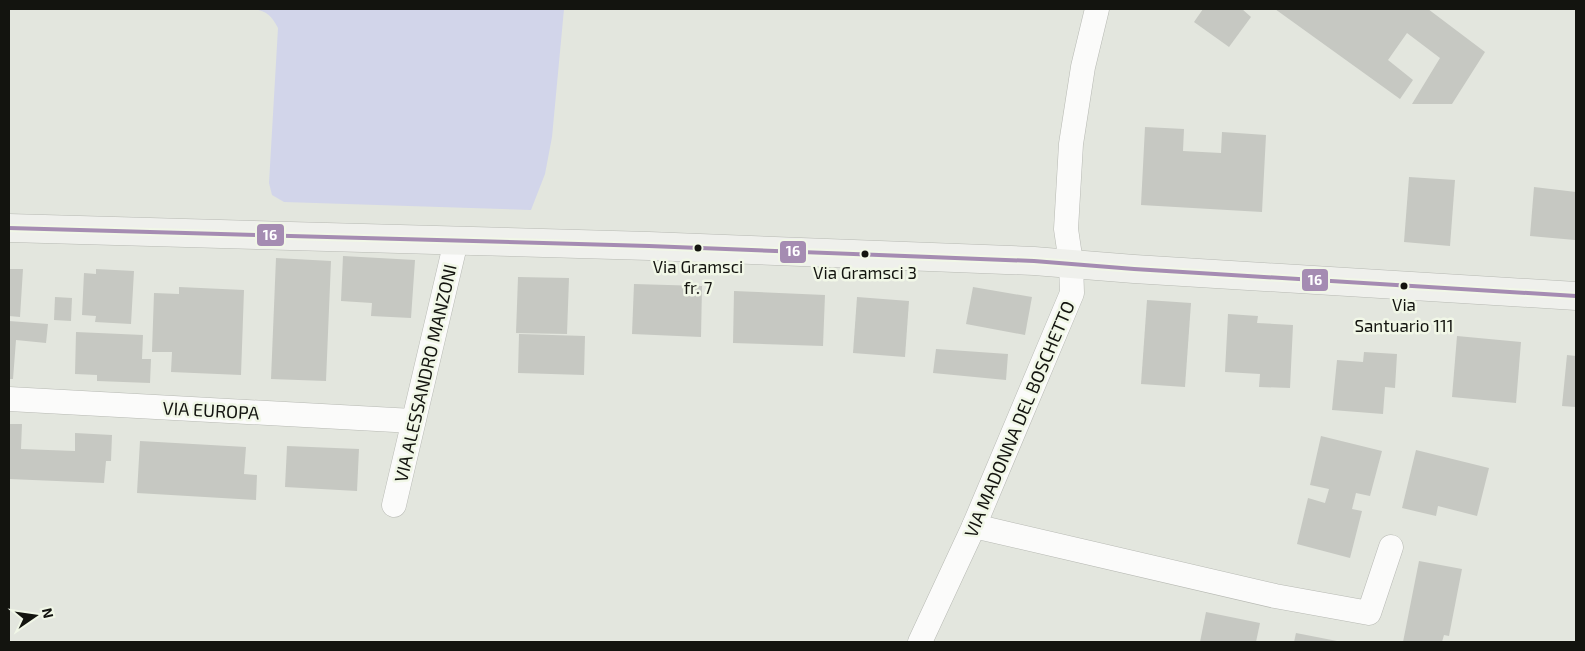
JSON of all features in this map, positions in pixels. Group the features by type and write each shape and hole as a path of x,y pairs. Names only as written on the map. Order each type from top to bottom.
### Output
{"street":[{"name":"VIA MADONNA DEL BOSCHETTO","path":"920,642 974,526 1072,293 1071,263 1066,229 1071,144 1083,67 1097,9"},
{"path":"9,228 648,246 1071,263 1576,296"},
{"name":"VIA ALESSANDRO MANZONI","path":"394,505 456,240"},
{"name":"VIA EUROPA","path":"9,399 413,421"},
{"path":"974,526 1275,596 1369,613 1391,547"}],"shaded area":[{"path":"250,9 564,9 552,137 545,174 531,210 284,202 272,195 269,183 278,28 267,14"}],"building":[{"path":"1203,9 1242,9 1251,17 1229,47 1194,22"},
{"path":"1275,9 1428,9 1485,52 1452,104 1412,104 1440,58 1407,33 1388,60 1413,80 1400,99"},
{"path":"1145,127 1184,129 1183,151 1221,153 1222,132 1266,135 1262,212 1141,205"},
{"path":"1409,177 1455,180 1450,246 1404,242"},
{"path":"1534,187 1576,192 1575,240 1530,236"},
{"path":"343,256 415,260 411,318 371,316 372,303 341,301"},
{"path":"276,258 331,261 326,381 271,379"},
{"path":"9,269 23,269 20,317 9,316"},
{"path":"96,269 134,271 131,324 95,322 96,316 82,315 84,273 96,274"},
{"path":"518,277 569,278 567,334 516,333"},
{"path":"634,284 702,286 701,337 632,334"},
{"path":"179,287 244,290 241,375 171,372 172,352 152,352 154,293 179,294"},
{"path":"973,287 1032,297 1025,335 966,324"},
{"path":"734,291 825,295 823,346 733,343"},
{"path":"55,297 72,298 71,321 54,320"},
{"path":"857,297 909,301 905,357 853,353"},
{"path":"1147,300 1191,303 1185,387 1141,384"},
{"path":"1228,314 1258,316 1257,323 1293,325 1290,388 1259,387 1260,374 1225,372"},
{"path":"9,321 48,324 46,343 16,340 13,379 9,379"},
{"path":"76,332 143,335 142,359 151,359 150,383 97,381 97,375 75,374"},
{"path":"519,334 585,336 584,375 518,373"},
{"path":"1457,336 1521,342 1516,403 1452,397"},
{"path":"936,349 1008,354 1006,380 933,373"},
{"path":"1364,352 1397,354 1395,388 1385,387 1383,414 1332,410 1337,360 1363,362"},
{"path":"1567,355 1576,356 1576,407 1562,406"},
{"path":"9,424 22,424 21,449 75,451 75,433 112,435 111,461 106,461 104,483 9,479"},
{"path":"1321,436 1382,451 1370,496 1356,493 1352,509 1362,511 1350,558 1297,544 1308,498 1325,503 1329,489 1310,485"},
{"path":"140,441 246,447 244,474 257,475 256,500 137,493"},
{"path":"287,446 359,449 357,491 285,487"},
{"path":"1416,450 1489,468 1477,516 1438,506 1436,516 1402,508"},
{"path":"1419,561 1462,569 1449,636 1444,635 1442,642 1403,642"},
{"path":"1206,612 1260,623 1256,642 1200,642"},
{"path":"1296,633 1337,641 1337,642 1294,642"}],"transit line":[{"name":"16","path":"9,228 649,246 1034,261 1134,269 1576,296"}],"place":[{"name":"Via Gramsci fr. 7","path":"698,248"},
{"name":"Via Gramsci 3","path":"865,254"},
{"name":"Via Santuario 111","path":"1404,286"}]}
